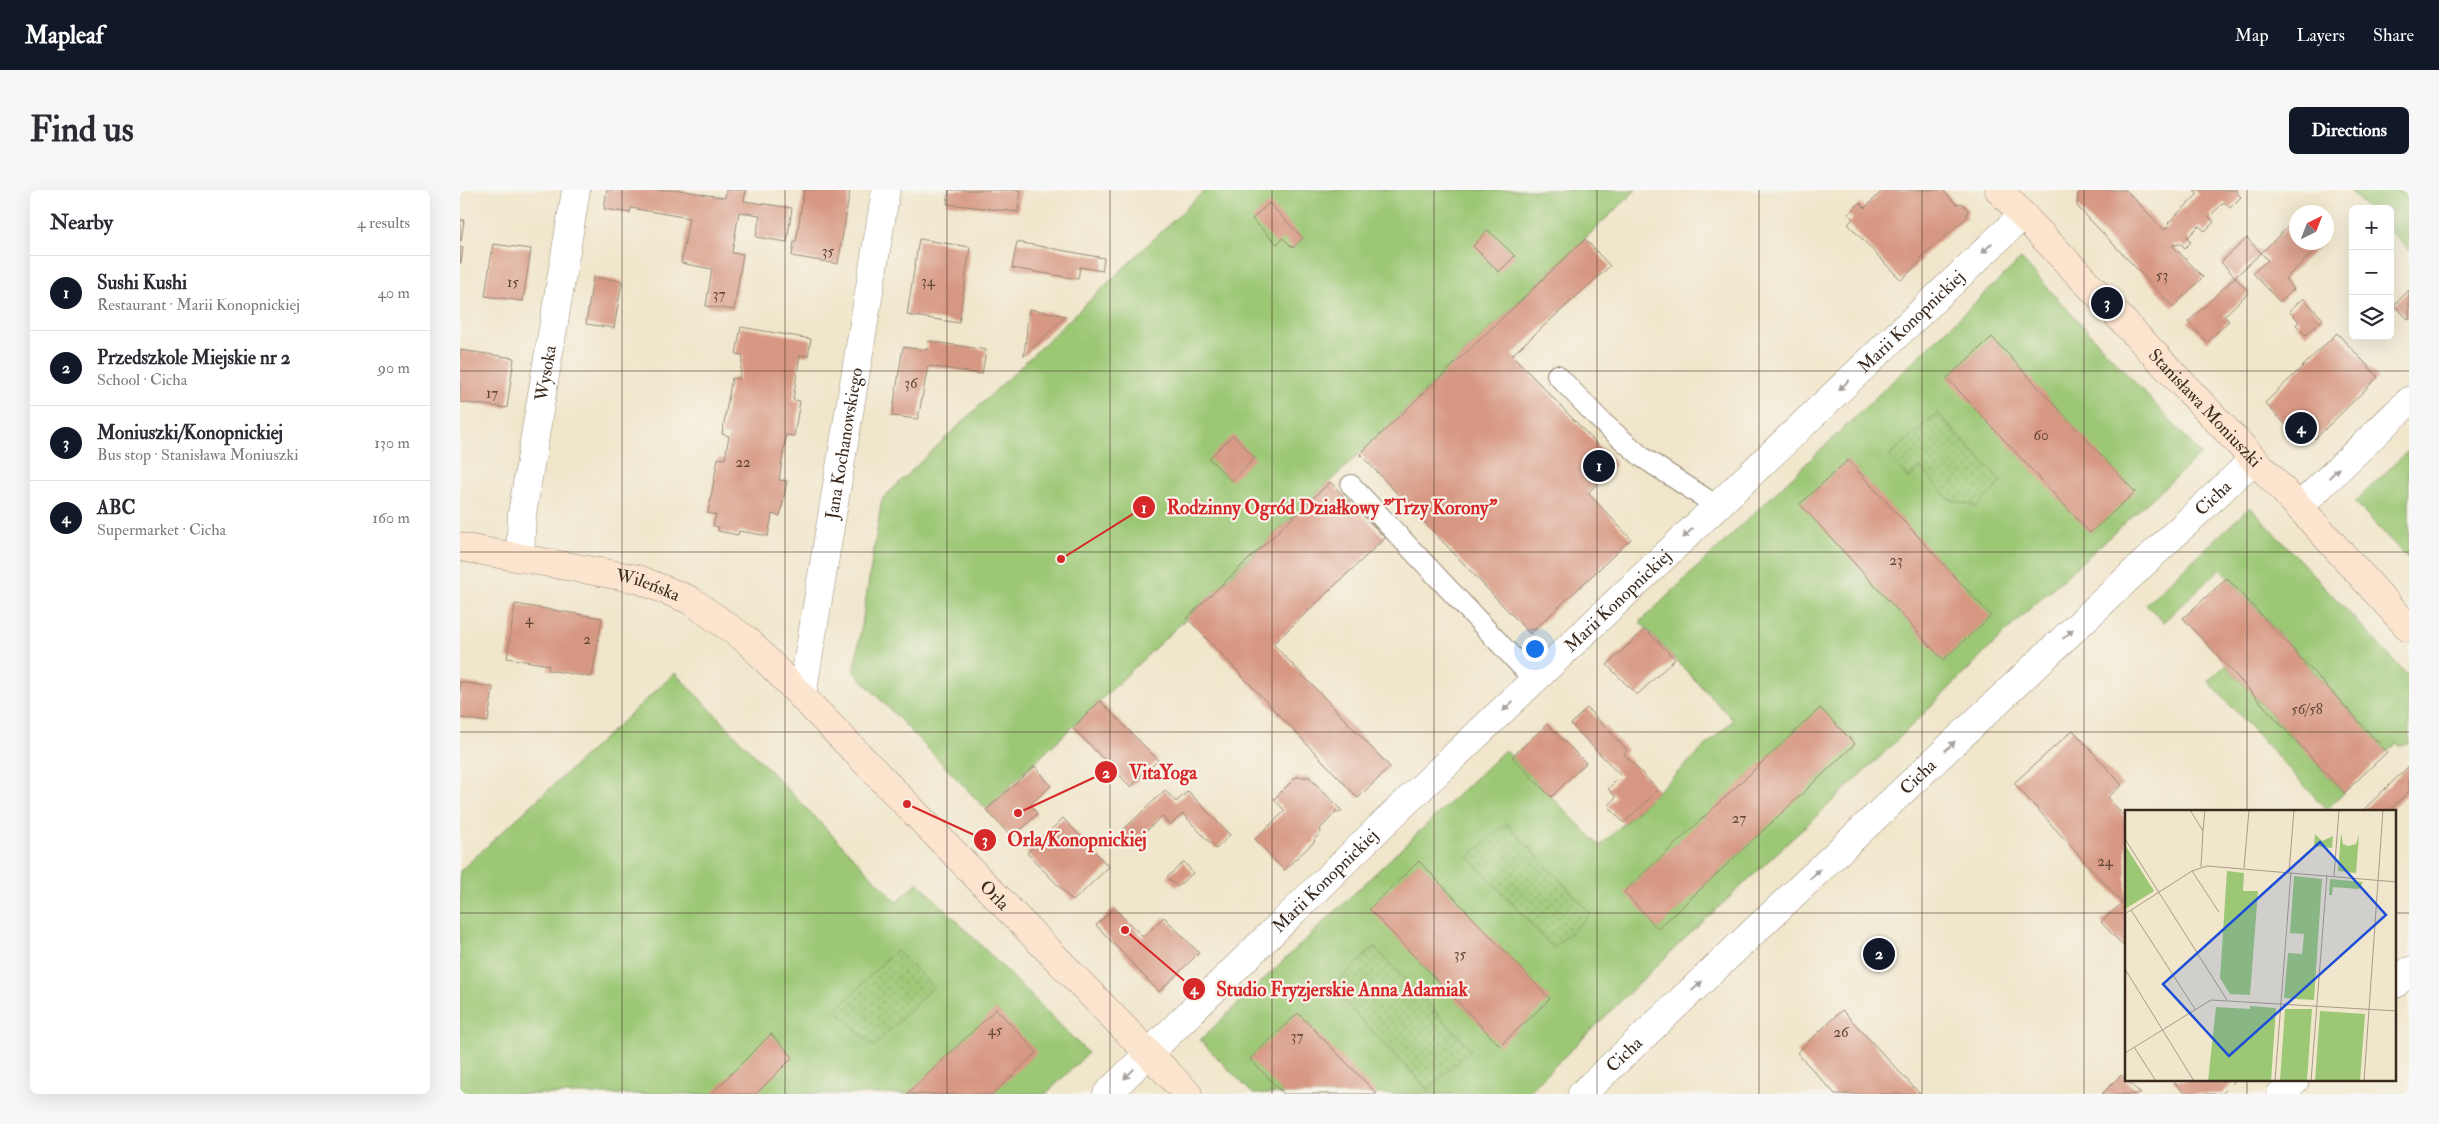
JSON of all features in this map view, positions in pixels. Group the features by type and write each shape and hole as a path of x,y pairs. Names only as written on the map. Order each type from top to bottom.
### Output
{"street":[{"name":"Wysoka","path":"520,556 522,514 576,190"},
{"name":"Jana Kochanowskiego","path":"802,696 886,190"},
{"name":"Stanisława Moniuszki","path":"2014,199 2253,460 2300,507 2409,628"},
{"name":"Marii Konopnickiej","path":"1108,1094 1382,824 1717,506 2014,199"},
{"path":"2300,507 2409,401"},
{"name":"Cicha","path":"1582,1094 2253,460"},
{"name":"Wileńska","path":"460,547 520,556 638,579 690,600 748,641 802,696"},
{"name":"Orla","path":"802,696 1188,1094"},
{"path":"2396,983 2409,971"},
{"path":"2281,1094 2293,1082"}],"lane":[{"path":"1557,375 1602,422 1642,457 1717,506"},
{"path":"1350,485 1534,680"}],"green space":[{"path":"1205,190 1636,190 986,809 854,672 882,499"},
{"path":"2350,190 2409,190 2409,250 2394,235 2394,205 2364,205"},
{"path":"2021,259 2201,454 2023,615 1883,754 1675,948 1526,1094 1253,1094 1200,1040 1505,750 1600,846 1733,720 1640,622"},
{"path":"1937,413 2002,482 1976,507 1949,499 1921,468 1909,478 1889,456"},
{"path":"2409,450 2409,560 2355,502"},
{"path":"2250,507 2409,677 2409,744 2400,746 2397,743 2387,752 2220,569 2163,622 2146,604"},
{"path":"2226,665 2344,793 2326,809 2208,681"},
{"path":"675,673 897,902 918,882 1088,1053 1046,1094 460,1094 460,871"},
{"path":"1507,823 1591,914 1553,948 1469,857"},
{"path":"1374,947 1471,1049 1428,1090 1332,988"},
{"path":"896,950 933,987 873,1047 836,1010"}],"building":[{"path":"607,190 679,190 725,198 726,190 746,190 744,201 792,208 787,242 756,237 760,215 739,212 732,253 743,254 734,310 706,306 712,269 681,263 689,218 631,208 630,213 604,209"},
{"path":"804,190 850,190 838,264 792,256"},
{"path":"949,190 1021,190 1018,212 947,204"},
{"path":"1883,190 1943,190 1956,204 1962,203 1968,210 1966,218 1920,258 1922,260 1901,280 1848,224 1853,219 1848,214 1860,203 1865,208"},
{"path":"2083,190 2126,190 2164,230 2170,225 2168,223 2198,194 2194,190 2238,190 2236,192 2241,197 2230,208 2224,202 2209,217 2214,222 2205,231 2199,226 2187,238 2191,242 2185,248 2181,244 2172,245 2203,277 2173,307 2077,206 2078,194"},
{"path":"1269,203 1303,238 1293,248 1283,238 1277,244 1252,219"},
{"path":"460,220 464,220 461,241 460,241"},
{"path":"2289,226 2289,250 2316,250 2285,279 2294,289 2280,302 2253,273 2268,260 2261,253"},
{"path":"1488,230 1515,256 1499,272 1473,246"},
{"path":"2247,238 2261,253 2235,277 2221,262"},
{"path":"919,239 970,247 959,323 907,315"},
{"path":"1585,239 1610,266 1512,355 1616,464 1588,493 1631,539 1530,634 1360,454"},
{"path":"1017,242 1104,258 1102,271 1080,267 1078,279 1012,268"},
{"path":"493,244 531,249 523,301 485,296"},
{"path":"460,247 463,248 461,263 460,263"},
{"path":"593,277 622,281 614,328 586,324"},
{"path":"2235,277 2249,292 2224,316 2229,321 2207,342 2188,322"},
{"path":"2409,290 2409,320 2394,305"},
{"path":"2303,298 2323,319 2306,335 2296,325 2299,321 2289,311"},
{"path":"1029,309 1066,316 1024,356"},
{"path":"741,327 811,339 808,356 800,355 793,400 800,401 794,436 786,435 779,480 787,481 780,516 772,514 768,536 739,531 738,535 718,531 719,527 713,526 716,515 708,513 718,458 725,459 729,436 722,434 732,378 739,379 743,355 736,354"},
{"path":"2337,333 2378,377 2316,438 2300,440 2265,403"},
{"path":"1992,337 2135,492 2090,533 1947,378"},
{"path":"928,341 986,350 982,374 928,366 918,419 892,416 903,347 927,350"},
{"path":"460,350 514,358 507,408 460,402"},
{"path":"1233,435 1255,458 1231,481 1209,458"},
{"path":"1848,460 1991,616 1943,660 1800,504"},
{"path":"1330,482 1385,538 1273,644 1390,767 1358,798 1187,618"},
{"path":"2227,578 2387,752 2344,793 2183,618"},
{"path":"515,604 602,618 592,677 548,670 549,665 507,658"},
{"path":"1645,629 1675,659 1637,695 1607,665"},
{"path":"460,682 493,687 488,722 460,718"},
{"path":"1100,701 1158,760 1131,787 1073,728"},
{"path":"1587,708 1627,750 1624,754 1658,790 1624,823 1608,806 1616,797 1608,789 1621,776 1571,724"},
{"path":"1820,708 1855,744 1658,929 1624,892"},
{"path":"1547,724 1586,763 1551,797 1512,757"},
{"path":"2073,730 2122,785 2108,797 2125,818 2125,948 2101,922 2122,903 2014,783"},
{"path":"1035,766 1051,786 1031,804 1037,814 1013,838 986,810"},
{"path":"2409,766 2409,791 2390,810 2363,810"},
{"path":"1296,777 1309,777 1342,811 1339,813 1337,811 1320,829 1321,832 1315,841 1284,870 1255,839 1285,811 1274,799"},
{"path":"1165,790 1176,802 1188,791 1230,835 1216,849 1183,814 1170,825 1162,816 1133,844 1122,831"},
{"path":"1063,818 1109,867 1073,901 1027,853"},
{"path":"1419,861 1550,999 1500,1046 1369,909"},
{"path":"1184,862 1193,873 1177,887 1167,877"},
{"path":"1114,908 1143,937 1164,917 1199,953 1159,992 1096,925"},
{"path":"996,1009 1037,1052 993,1094 907,1094"},
{"path":"1842,1010 1920,1094 1835,1094 1797,1053"},
{"path":"1298,1013 1377,1094 1284,1094 1250,1059"},
{"path":"771,1034 793,1057 756,1094 711,1094"},
{"path":"2121,1075 2125,1079 2125,1082 2128,1082 2141,1094 2102,1094"},
{"path":"2174,1082 2234,1082 2222,1094 2186,1094"}],"place":[{"name":"Moniuszki/Konopnickiej","path":"2107,303"},
{"name":"ABC","path":"2301,428"},
{"name":"Sushi Kushi","path":"1599,466"},
{"name":"Rodzinny Ogród Działkowy \"Trzy Korony\"","path":"1061,559"},
{"name":"Orla/Konopnickiej","path":"907,804"},
{"name":"VitaYoga","path":"1018,813"},
{"name":"Studio Fryzjerskie Anna Adamiak","path":"1125,930"},
{"name":"Przedszkole Miejskie nr 2","path":"1879,954"}]}
